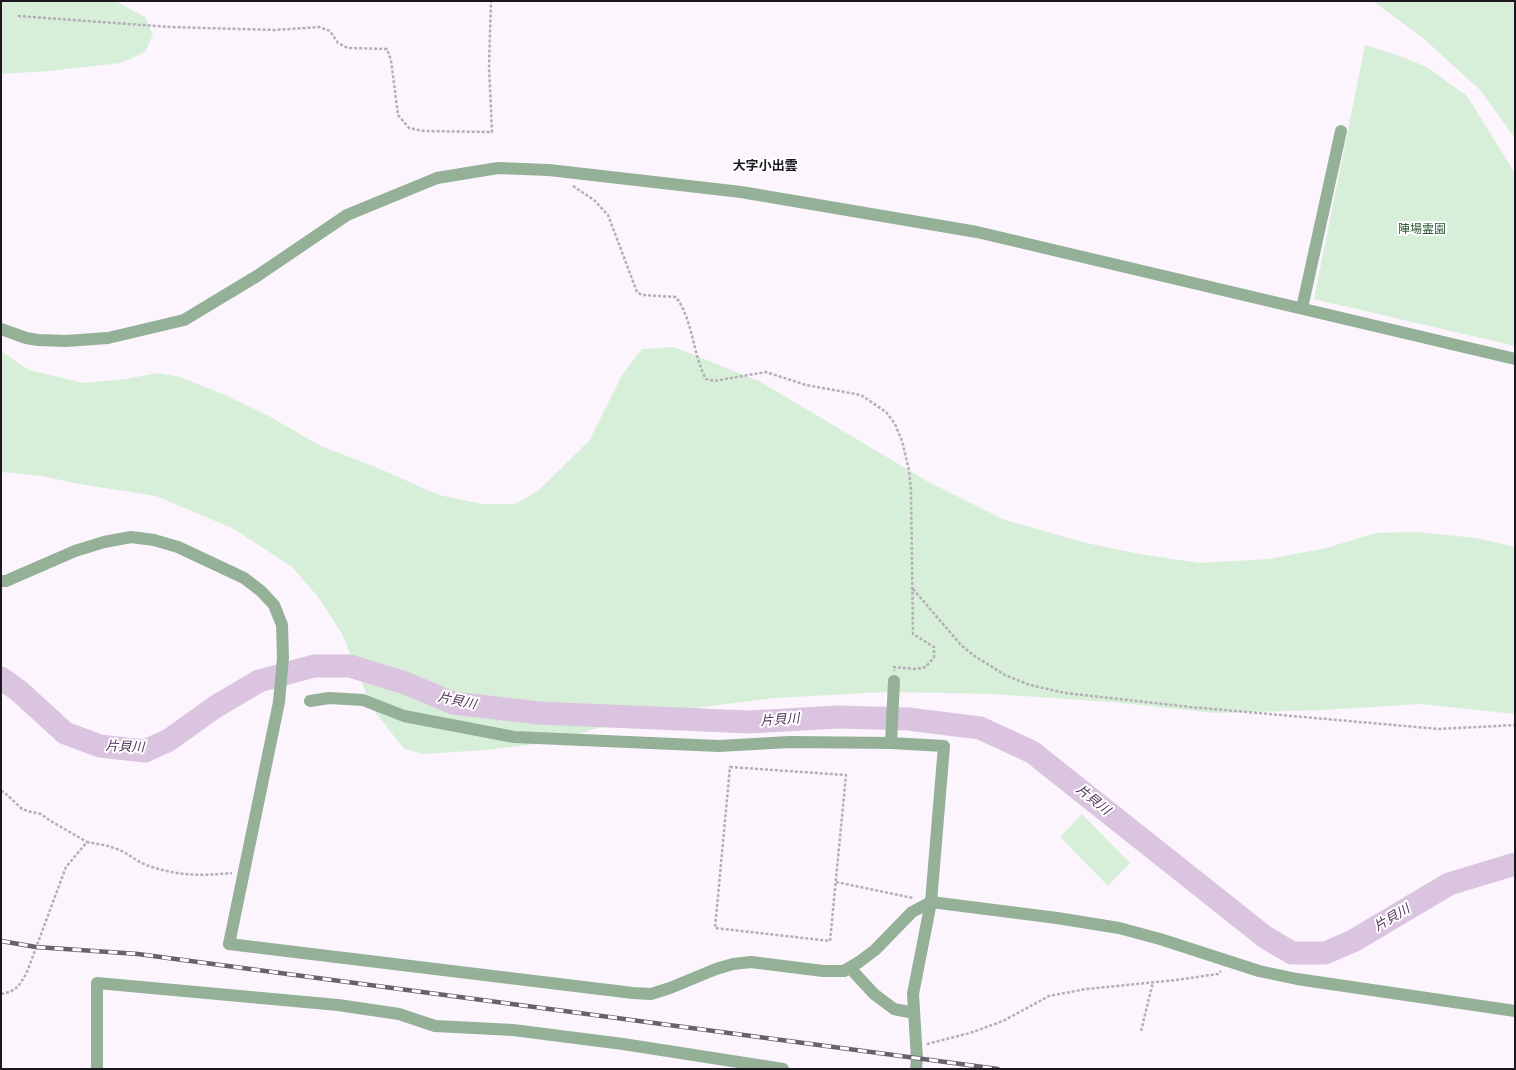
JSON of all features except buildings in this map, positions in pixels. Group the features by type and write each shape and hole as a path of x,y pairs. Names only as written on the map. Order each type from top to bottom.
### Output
{"street":[{"path":"1302,308 1341,131"},
{"path":"1,329 26,338 66,341 108,338 184,320 257,276 347,215 437,178 498,168 549,170 734,191 969,231 1515,359"},
{"path":"1,581 6,581 74,551 131,536 154,540 178,547 244,578 261,591 274,605 282,625 283,658 279,702 229,944 651,994 733,964 751,962 823,972 844,971 874,950 912,912 931,902 1057,918 1119,928 1160,938 1259,971 1297,979 1515,1011"},
{"path":"891,743 894,681"},
{"path":"310,701 329,698 363,700 404,716 514,737 719,746 790,742 891,743 944,746 931,902 913,994 917,1047 916,1069"},
{"path":"850,968 874,994 894,1009 914,1013"},
{"path":"97,1069 97,983 338,1005 399,1014 434,1026 521,1031 623,1044 764,1068 783,1069"}],"path":[{"path":"18,16 170,27 275,30 319,27 330,31 338,43 348,48 387,49 391,60 398,115 409,128 424,131 492,132 489,66 491,1"},
{"path":"568,183 594,200 608,215 637,292 642,295 676,297 682,304 694,340 702,372 706,378 714,381 766,372 806,385 861,395 886,412 895,424 902,441 909,470 911,492 913,634 934,647 934,658 926,667 915,669 894,667 894,681"},
{"path":"913,589 961,645 973,656 1005,675 1030,685 1058,691 1119,700 1439,729 1515,725"},
{"path":"730,767 846,775 836,882 830,941 715,928 730,767"},
{"path":"1,791 22,809 41,814 87,842 118,849 148,866 181,875 205,876 244,872"},
{"path":"1,994 12,992 20,984 27,972 66,867 87,842"},
{"path":"836,882 931,902"},
{"path":"917,1047 970,1033 1004,1021 1049,996 1086,989 1218,974 1228,961"},
{"path":"1141,1031 1153,982"}],"green space":[{"path":"1,1 115,1 145,17 153,35 145,52 121,63 49,71 1,74"},
{"path":"1371,1 1515,1 1515,138 1480,90 1424,39"},
{"name":"陣場霊園","path":"1365,45 1397,55 1427,67 1467,96 1515,173 1515,346 1314,299"},
{"path":"674,347 759,381 927,481 1005,520 1086,543 1140,554 1199,563 1269,559 1326,548 1376,533 1417,532 1476,538 1515,547 1515,714 1421,704 1324,710 1215,713 1111,702 993,694 887,692 774,698 679,710 637,716 553,742 486,750 423,754 404,749 372,708 342,634 318,597 292,567 234,529 156,496 85,485 41,476 1,472 1,351 29,370 84,383 125,379 158,373 180,377 225,395 267,415 321,446 378,468 439,495 482,504 515,504 538,491 589,441 622,375 642,349"},
{"path":"1082,814 1130,863 1108,886 1060,837"}],"waterway":[{"name":"片貝川","path":"1,678 19,691 65,733 100,746 145,751 169,740 215,707 259,681 314,666 350,666 405,683 453,703 539,713 749,722 838,717 908,719 980,728 1032,752 1265,937 1292,953 1325,953 1353,941 1449,884 1515,864"}],"railway":[{"path":"1,941 36,947 138,954 998,1069"}],"district":[{"name":"大字小出雲","path":"765,166"}]}
